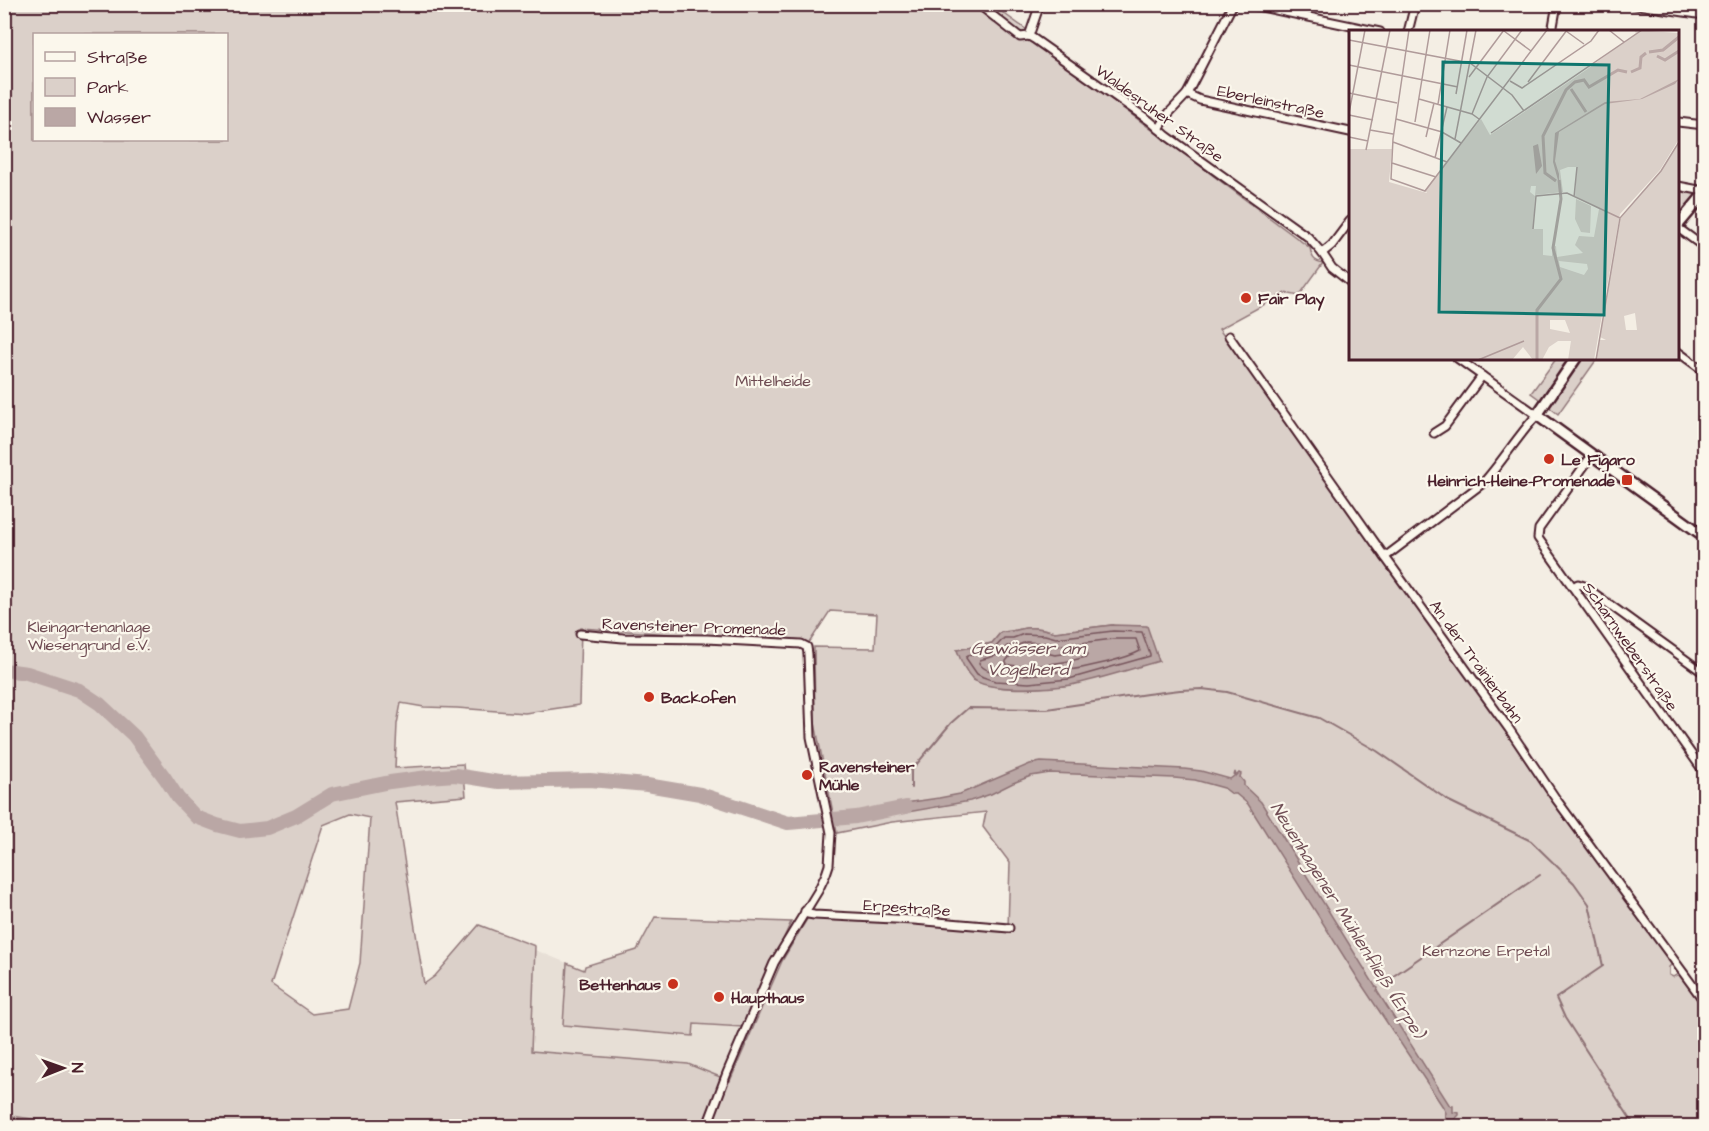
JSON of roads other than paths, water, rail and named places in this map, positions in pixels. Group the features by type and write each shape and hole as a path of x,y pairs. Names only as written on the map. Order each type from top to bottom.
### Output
{"street":[{"name":"Waldesruher Straße","path":"978,4 1020,37 1029,36 1140,114 1308,237 1332,268 1349,281"},
{"path":"1029,36 1040,4"},
{"path":"1159,129 1169,113 1187,94 1233,4"},
{"path":"1247,4 1370,30"},
{"path":"1409,30 1416,4"},
{"path":"1552,30 1557,4"},
{"path":"1631,4 1704,15"},
{"name":"Eberleinstraße","path":"1187,94 1200,100 1349,132"},
{"path":"1679,122 1704,125"},
{"path":"1679,187 1704,193 1679,224"},
{"path":"1322,253 1332,245 1349,222"},
{"path":"1679,228 1704,247"},
{"name":"An der Trainierbahn","path":"1229,336 1509,729 1556,800 1704,1001"},
{"path":"1679,353 1704,371"},
{"path":"1460,360 1704,536"},
{"path":"1385,557 1483,483 1537,415 1575,360"},
{"path":"1434,433 1445,426 1482,376"},
{"name":"Scharnweberstraße","path":"1592,455 1539,529 1541,544 1704,772"},
{"path":"1573,587 1578,584 1584,586 1704,673"},
{"name":"Ravensteiner Promenade","path":"580,634 623,638 708,639 801,644 807,647 811,737 827,810 831,851 826,874 805,911"},
{"path":"706,1126 774,963 805,911"},
{"name":"Erpestraße","path":"805,911 814,915 1009,928"},
{"path":"4,1124 21,1126"}],"water":[{"name":"Gewässer am Vogelherd","path":"1112,625 1147,626 1159,661 1071,685 1004,688 979,683 972,678 957,650 992,643 1001,632 1029,628 1055,632"},
{"path":"1041,762 1184,769 1230,779 1235,772 1236,776 1241,774 1244,786 1261,802 1378,988 1377,991 1450,1106 1453,1106 1453,1112 1459,1113 1455,1119 1455,1126 1448,1126 1443,1107 1360,982 1248,804 1236,794 1224,788 1195,780 1050,773 1031,776 970,801 891,815 890,808 898,804 960,794 1030,764"}],"waterway":[{"name":"Neuenhagener Mühlenfließ (Erpe)","path":"4,670 27,673 79,690 100,704 134,736 178,798 196,817 240,831 267,828 296,816 332,794 390,782 455,775 499,782 590,780 647,785 700,794 788,823 856,817 906,807"},
{"path":"911,788 911,771 951,723 968,708 1047,709 1147,694 1202,689 1227,692 1319,718 1377,751 1449,801 1531,841 1574,883 1589,904 1603,966 1556,998 1565,1018 1635,1126"},
{"path":"1389,979 1540,875"}],"place":[{"name":"Fair Play","path":"1246,298"},
{"name":"Le Figaro","path":"1549,459"},
{"name":"Heinrich-Heine-Promenade","path":"1627,480"},
{"name":"Backofen","path":"649,697"},
{"name":"Ravensteiner Mühle","path":"807,775"},
{"name":"Bettenhaus","path":"673,984"},
{"name":"Haupthaus","path":"719,997"}],"park label":[{"name":"Mittelheide","path":"773,380"},
{"name":"Kleingartenanlage Wiesengrund e.V.","path":"89,635"},
{"name":"Kernzone Erpetal","path":"1486,950"}]}
